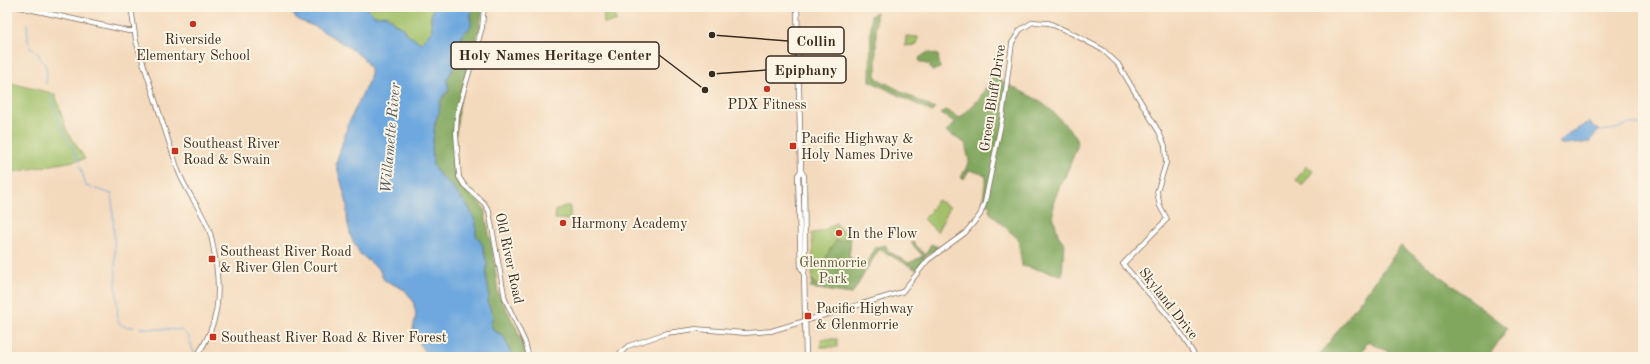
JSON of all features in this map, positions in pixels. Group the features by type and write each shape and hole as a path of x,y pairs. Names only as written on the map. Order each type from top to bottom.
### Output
{"main road":[{"path":"797,7 801,171 804,176 806,357"}],"street":[{"path":"19,7 133,31"},
{"path":"131,7 133,31 180,174 205,220 213,243 219,281 218,306 208,340 196,357"},
{"name":"Old River Road","path":"484,7 482,28 457,114 458,169 462,182 484,203 489,211 505,299 510,313 525,342 529,357"},
{"name":"Green Bluff Drive","path":"616,357 624,349 635,343 680,330 702,329 754,333 776,330 901,293 928,260 971,227 983,209 1003,115 1007,70 1012,41 1022,28 1038,22 1055,25 1102,50 1115,60 1159,132 1165,146 1166,164 1157,192 1160,206 1167,219 1123,264"},
{"name":"Skyland Drive","path":"1123,264 1171,319 1196,357"}],"green space":[{"path":"366,7 433,7 431,18 432,31 422,43 418,42 395,24 392,18 375,16"},
{"path":"473,7 483,7 480,26 460,100 455,141 456,162 459,179 484,208 494,258 498,293 517,329 527,357 512,357 504,336 491,326 490,323 493,318 488,303 489,292 486,278 487,264 482,244 478,241 476,235 476,223 469,208 452,187 441,177 432,161 432,145 435,124 444,96 449,92 447,79 459,50 463,33 464,31 467,31 470,26"},
{"path":"603,7 615,7 616,22 604,23"},
{"path":"876,11 876,78 935,109 932,112 870,81 871,16"},
{"path":"906,36 918,37 917,45 905,46"},
{"path":"928,52 938,55 940,68 932,71 929,65 920,62 919,58"},
{"path":"992,76 1040,101 1076,136 1077,147 1053,204 1053,215 1058,235 1064,243 1062,275 1022,266 1018,239 989,212 990,205 983,202 986,175 969,170 964,179 961,178 969,161 965,143 946,132 955,122 941,114 945,110 960,118 980,98"},
{"path":"7,82 55,94 66,129 85,159 8,173"},
{"path":"1306,166 1313,171 1303,185 1301,185 1296,180"},
{"path":"937,200 950,207 937,232 924,219"},
{"path":"565,206 570,206 570,220 555,219 556,210"},
{"name":"Glenmorrie Park","path":"836,223 841,230 851,235 849,257 867,268 852,294 811,288 813,267 812,233 821,232"},
{"name":"Glenmorrie Park","path":"844,239 851,239 849,257 865,267 876,247 886,245 888,251 909,263 923,256 911,243 913,242 925,255 931,244 939,247 925,257 917,270 879,249 852,294 811,288 812,281 814,281 815,285 821,285 827,255 836,240 841,241"},
{"path":"1401,246 1508,328 1488,357 1398,357 1368,341 1359,357 1318,357"},
{"path":"821,339 837,339 837,347 821,347"}],"water":[{"name":"Willamette River","path":"287,7 366,7 375,16 386,15 395,24 404,29 405,33 421,43 432,31 431,18 433,7 473,7 470,17 471,25 468,30 463,33 464,35 462,36 456,58 447,79 449,91 445,93 440,101 439,113 435,122 432,149 433,165 441,177 452,187 469,208 476,223 476,235 482,244 487,264 486,278 489,292 488,303 493,318 490,323 494,331 504,336 512,357 430,357 422,348 413,330 416,314 413,301 405,290 384,280 379,269 360,254 351,237 347,220 347,204 336,163 349,122 370,78 370,68 364,59 350,48 316,27 298,20"},
{"path":"1590,122 1599,131 1590,142 1566,145 1559,143 1569,133"}],"waterway":[{"path":"27,24 28,40 31,49 38,53 41,61 45,64 47,73 46,84"},
{"path":"50,94 61,127 79,161"},
{"path":"1599,131 1616,129 1630,124 1643,124"},
{"path":"80,166 86,186 112,194 118,321 123,326 135,327"},
{"path":"140,328 182,330 188,336 194,353"}],"place":[{"name":"Riverside Elementary School","path":"193,24"},
{"name":"Collin","path":"712,35"},
{"name":"Epiphany","path":"712,74"},
{"name":"PDX Fitness","path":"767,89"},
{"name":"Holy Names Heritage Center","path":"705,90"},
{"name":"Pacific Highway & Holy Names Drive","path":"793,146"},
{"name":"Southeast River Road & Swain","path":"175,151"},
{"name":"Harmony Academy","path":"563,223"},
{"name":"In the Flow","path":"839,233"},
{"name":"Southeast River Road & River Glen Court","path":"212,259"},
{"name":"Pacific Highway & Glenmorrie","path":"808,316"},
{"name":"Southeast River Road & River Forest","path":"213,337"}]}
